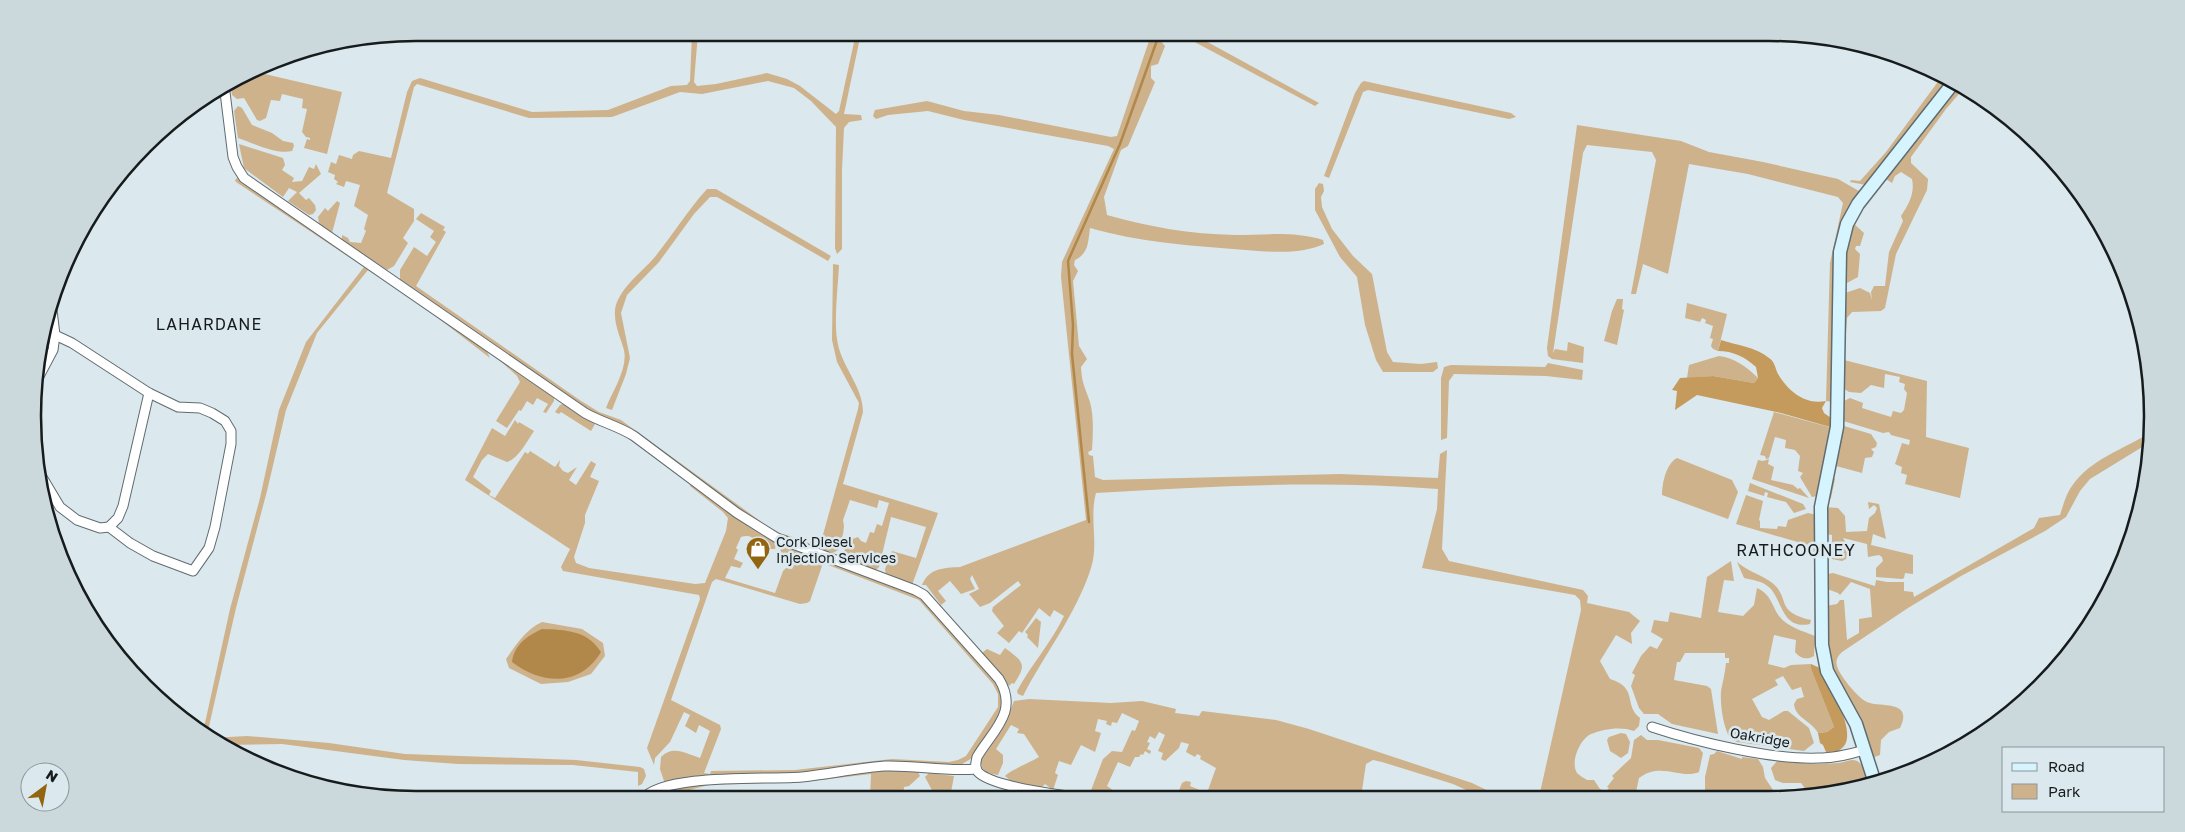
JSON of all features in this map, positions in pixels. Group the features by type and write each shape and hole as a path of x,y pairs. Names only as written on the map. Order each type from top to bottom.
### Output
{"street":[{"path":"1873,776 1856,724 1828,671 1823,655 1821,630 1821,507 1837,427 1840,252 1847,224 1858,204 1950,88"},
{"path":"225,93 236,167 244,178 585,413 634,436 737,513 762,529 799,548 887,579 924,595 999,679 1006,692 1007,707 977,757 976,768"},
{"path":"44,368 53,350 53,323"},
{"path":"48,486 60,507 77,520 89,525 108,528 153,556 193,571 209,548 215,527 231,444 231,431 225,421 212,413 200,408 178,407 149,394 72,343 50,334"},
{"path":"108,528 118,518 123,506 149,394"},
{"name":"Oakridge","path":"1652,727 1722,745 1792,757 1833,757 1865,750"},
{"path":"653,791 706,780 793,777 884,766 976,768 985,777 1038,791"}],"green space":[{"path":"692,41 697,41 694,82 697,86 716,84 767,73 787,79 800,86 836,114 839,111 854,41 859,41 844,114 861,115 862,120 849,122 844,128 842,249 837,254 835,248 836,127 811,101 794,88 768,81 702,94 680,92 612,117 529,118 417,84 414,87 387,193 414,209 414,221 403,238 408,243 394,266 387,270 342,240 342,235 348,238 350,242 361,243 366,231 364,229 368,215 354,206 360,185 346,181 344,187 336,184 338,182 334,179 335,175 328,172 331,162 336,164 339,155 352,159 353,155 359,151 391,158 407,92 412,81 420,78 532,112 608,110 671,86 687,85 690,81"},
{"path":"1149,41 1161,41 1165,46 1158,64 1151,66 1151,78 1155,82 1128,146 1121,150 1104,197 1107,215 1138,223 1186,231 1235,235 1301,235 1323,240 1324,244 1303,250 1280,252 1256,251 1162,242 1126,237 1090,228 1085,250 1075,260 1074,265 1078,271 1073,281 1079,346 1087,359 1081,367 1092,414 1092,450 1088,452 1089,455 1093,456 1095,477 1103,480 1340,474 1438,478 1440,454 1447,450 1442,549 1449,561 1583,590 1588,596 1587,603 1629,612 1640,621 1631,633 1632,644 1616,635 1600,661 1610,679 1625,687 1628,692 1632,708 1640,718 1639,726 1634,731 1612,729 1591,734 1583,741 1575,757 1577,773 1587,780 1594,780 1600,789 1606,791 1540,791 1581,610 1580,600 1575,595 1422,568 1437,509 1438,489 1310,484 1224,486 1096,493 1093,512 1093,559 1085,585 1069,618 1023,696 1018,694 1017,691 1064,616 1054,610 1050,617 1039,608 1022,633 1019,631 1009,643 997,633 1004,626 992,611 993,607 1021,585 1018,581 990,603 980,607 969,594 979,589 972,575 970,579 975,589 961,594 950,581 938,591 946,601 941,605 926,585 922,585 929,575 937,570 960,567 1086,520 1061,277 1062,262 1114,149 1108,146 964,120 928,111 888,115 876,119 873,116 875,110 927,101 964,111 999,115 1111,137 1117,136"},
{"path":"1193,41 1206,41 1319,103 1315,106"},
{"path":"264,74 342,92 327,154 304,148 307,139 310,140 310,138 306,137 302,132 307,109 302,108 303,99 282,94 280,101 271,100 266,118 260,121 257,120 244,98 237,99 232,95 231,90"},
{"path":"1364,81 1511,113 1516,117 1509,119 1368,90 1363,92 1329,178 1324,176 1355,93"},
{"path":"1938,82 1945,85 1866,185 1850,182 1851,180 1860,181 1886,152"},
{"path":"1952,89 1960,93 1911,157 1911,163 1928,179 1927,190 1896,254 1885,308 1881,311 1852,312 1847,318 1844,360 1927,381 1926,437 1969,448 1960,498 1905,484 1907,475 1901,473 1902,467 1895,464 1902,443 1909,445 1910,440 1891,435 1889,432 1883,433 1840,420 1840,403 1850,398 1863,403 1862,408 1891,417 1893,411 1901,413 1904,410 1907,393 1904,389 1905,384 1899,382 1900,377 1885,374 1884,388 1871,385 1861,393 1849,392 1840,386 1845,293 1860,288 1870,293 1872,300 1871,292 1874,286 1885,286 1889,252 1903,221 1901,216 1911,198 1913,189 1912,179 1901,172 1895,176 1892,183 1885,176"},
{"path":"238,106 242,108 252,125 272,133 283,141 293,143 292,151 272,150 238,138 234,111"},
{"path":"1577,125 1681,141 1709,152 1838,179 1859,191 1860,193 1850,209 1832,402 1826,401 1830,263 1843,203 1838,197 1748,174 1689,164 1668,274 1643,264 1636,294 1631,294 1656,160 1652,152 1587,145 1583,153 1553,353 1555,349 1567,351 1568,342 1584,347 1583,363 1552,359 1548,356 1547,348"},
{"path":"239,144 283,158 285,165 282,170 294,178 292,182 302,181 309,167 314,169 316,164 321,174 299,193 306,200 309,198 315,205 316,210 313,214 309,215 288,201 297,192 289,188 283,197 244,168"},
{"path":"238,177 370,266 486,349 490,358 425,308 368,270 317,333 286,410 236,608 209,728 204,725 230,609 260,498 279,410 306,342 364,267 235,180"},
{"path":"1319,183 1323,184 1324,191 1321,197 1322,207 1332,229 1353,256 1372,274 1387,352 1393,362 1421,364 1437,362 1438,368 1433,372 1383,372 1376,360 1365,325 1357,277 1340,257 1315,210 1315,189"},
{"path":"707,189 716,189 831,256 828,261 717,197 710,197 694,214 659,262 627,295 621,313 630,358 612,410 606,408 622,372 625,357 615,321 617,302 625,288 654,258"},
{"path":"337,201 340,203 332,233 319,224 318,217 325,208 328,211"},
{"path":"421,213 445,227 443,230 446,232 416,286 581,401 599,412 621,420 774,531 773,533 645,440 619,423 594,415 400,279 400,270 414,247 427,256 436,242 430,237 434,231 416,219"},
{"path":"1853,223 1864,233 1860,246 1856,246 1855,249 1860,254 1858,277 1847,283 1842,280 1841,268"},
{"path":"833,264 839,265 836,331 839,349 856,384 863,412 843,484 938,513 912,585 886,575 885,569 892,551 916,558 926,527 891,517 879,567 875,571 848,561 844,552 847,541 858,537 866,543 870,532 874,533 877,524 882,526 889,503 879,500 877,508 850,500 843,520 843,534 838,550 831,554 782,537 783,534 805,541 819,549 858,409 859,403 837,362 832,340"},
{"path":"1617,299 1623,299 1622,309 1624,310 1617,345 1604,341"},
{"path":"1687,303 1727,314 1718,351 1711,346 1713,339 1710,338 1713,326 1705,323 1706,320 1702,318 1700,322 1685,318"},
{"path":"1719,356 1740,364 1758,378 1754,383 1713,376 1687,378 1689,365"},
{"path":"496,357 554,395 554,401 546,413 543,412 548,404 537,398 533,405 527,401 507,428 496,421 520,382 517,376"},
{"path":"1548,363 1583,370 1582,380 1546,376 1454,374 1449,381 1447,438 1441,440 1441,378 1444,367 1451,365 1545,367"},
{"path":"565,403 595,424 591,431 561,412 559,414 555,412 560,405"},
{"path":"1774,412 1829,427 1831,418 1833,419 1817,496 1812,497 1800,477 1803,473 1798,471 1800,456 1795,450 1785,448 1786,440 1775,437 1769,458 1766,459 1765,456 1760,455"},
{"path":"515,420 518,424 519,422 534,431 522,449 511,460 507,462 488,454 482,460 473,477 491,491 489,495 495,498 525,452 528,454 530,451 555,467 560,460 559,466 568,473 577,467 569,480 576,485 591,461 596,464 590,477 599,481 585,515 585,523 574,557 576,563 589,568 695,584 705,583 726,531 728,518 690,486 692,482 775,540 775,549 765,549 752,537 741,537 734,559 743,563 740,568 731,566 725,578 775,593 783,571 786,568 792,569 794,565 786,559 780,550 784,545 918,595 997,682 1001,692 1001,712 972,758 959,766 829,772 665,784 660,769 661,757 670,751 679,751 700,758 710,731 699,725 696,733 685,726 690,715 684,712 670,742 655,758 654,765 647,748 700,599 699,595 563,571 561,567 570,549 465,480 492,428 505,436","holes":["823,563 919,600 993,684 998,694 998,707 966,756 949,762 892,759 795,770 711,771 710,774 704,773 721,729 720,725 671,700 712,582 716,579 800,604 807,603 810,601"]},
{"path":"1844,426 1871,434 1877,443 1876,447 1871,449 1874,452 1872,457 1865,458 1862,473 1836,466 1832,476 1835,479 1831,498 1829,499 1828,486 1832,465 1840,428"},
{"path":"2143,437 2143,447 2090,479 2080,491 2066,517 2045,531 1961,576 1908,608 1842,652 1836,662 1838,670 1863,700 1873,704 1894,706 1903,713 1900,728 1889,732 1881,740 1880,755 1872,758 1835,682 1826,650 1826,606 1837,604 1840,600 1844,600 1847,640 1859,633 1859,619 1872,617 1870,589 1851,582 1840,595 1827,589 1828,574 1833,573 1875,586 1876,580 1904,582 1904,591 1913,592 1914,597 2034,528 2039,518 2060,515 2070,489 2079,477 2108,455"},
{"path":"1677,458 1732,480 1738,492 1728,519 1662,495 1667,469"},
{"path":"1769,459 1768,464 1774,467 1771,480 1800,488 1809,498 1752,479 1758,460"},
{"path":"1750,483 1803,504 1806,509 1794,513 1786,502 1767,497 1768,493 1765,492 1764,496 1748,491"},
{"path":"1746,495 1763,501 1759,520 1760,528 1777,529 1778,526 1786,527 1788,520 1808,513 1817,515 1818,548 1736,524"},
{"path":"1868,502 1879,504 1886,539 1873,534 1871,545 1913,555 1913,574 1905,573 1902,579 1876,577 1876,568 1883,561 1882,557 1879,555 1868,557 1867,544 1843,538 1849,548 1846,559 1842,561 1832,559 1832,535 1825,534 1825,507 1838,508 1845,516 1846,532 1867,531 1869,518 1875,513 1877,508 1874,505 1869,509"},
{"path":"1731,561 1734,581 1724,580 1718,612 1743,616 1754,605 1757,588 1768,597 1782,620 1815,636 1814,656 1807,658 1799,656 1795,652 1796,640 1774,635 1768,664 1784,668 1791,665 1811,664 1811,669 1834,727 1827,732 1818,733 1812,725 1797,713 1794,704 1797,699 1804,697 1801,687 1792,690 1783,676 1775,680 1778,685 1752,699 1762,717 1769,720 1784,711 1788,711 1809,728 1814,743 1804,751 1737,742 1730,738 1724,722 1721,702 1726,663 1729,663 1729,658 1725,658 1725,653 1685,653 1680,662 1677,662 1674,680 1707,686 1711,689 1718,734 1672,724 1658,714 1644,714 1639,708 1631,686 1635,675 1632,673 1641,656 1650,646 1657,649 1663,639 1651,632 1654,620 1668,622 1670,612 1701,618 1707,577"},
{"path":"1737,562 1771,582 1781,593 1787,608 1792,613 1811,620 1810,624 1801,625 1788,619 1770,588 1761,582 1744,578"},
{"path":"1036,618 1041,622 1038,648 1027,637 1028,635 1025,632"},
{"path":"542,622 582,629 603,643 605,656 591,674 568,682 541,684 509,668 506,659 526,633"},
{"path":"1005,648 1020,660 1022,664 1021,672 1014,684 1012,683 1009,686 982,653 987,649 1000,655"},
{"path":"1029,699 1111,703 1142,701 1176,709 1175,713 1199,716 1202,711 1276,720 1309,729 1472,783 1489,791 1469,791 1453,784 1373,760 1366,764 1362,791 1208,791 1216,768 1200,759 1201,756 1197,754 1195,757 1186,752 1189,744 1181,742 1179,748 1165,761 1161,759 1163,753 1158,751 1165,735 1159,732 1155,739 1150,736 1147,742 1150,743 1147,749 1151,751 1150,754 1145,751 1143,755 1135,757 1130,767 1118,762 1107,786 1114,791 1091,791 1103,759 1112,751 1122,752 1132,730 1135,731 1139,721 1122,713 1117,723 1112,722 1111,726 1106,724 1107,721 1098,719 1095,731 1101,733 1095,752 1081,745 1071,765 1059,761 1055,773 1058,775 1053,790 1045,784 1038,788 1011,781 1005,776 1039,757 1024,734 1017,733 1019,729 1011,725 996,749 1003,755 1003,763 998,775 987,773 982,768 980,757 1008,716 1014,701"},
{"path":"1621,733 1626,734 1630,742 1628,753 1621,758 1610,751 1607,740 1609,737"},
{"path":"1641,735 1647,740 1658,740 1699,748 1703,753 1699,772 1685,774 1655,771 1639,778 1636,791 1606,791 1614,778 1612,776 1631,758 1634,740"},
{"path":"247,736 329,743 405,754 576,760 640,767 644,769 646,776 642,784 638,786 638,772 573,765 458,764 404,760 282,744 236,745 223,737"},
{"path":"1717,751 1742,759 1742,757 1758,759 1763,767 1765,778 1774,791 1705,791 1705,777 1710,755"},
{"path":"1778,760 1823,764 1855,760 1863,767 1868,778 1842,784 1805,789 1801,783 1783,783 1775,780 1771,768"},
{"path":"870,770 917,770 920,776 909,786 904,787 904,791 870,791 871,774 803,782 709,785 685,791 666,791 699,784"},
{"path":"929,773 954,776 951,791 932,791 925,777"},
{"path":"1186,781 1191,782 1190,786 1202,791 1179,791 1182,783"}],"shaded area":[{"path":"1721,340 1764,354 1774,363 1782,380 1798,396 1811,401 1826,401 1822,408 1824,413 1831,418 1830,427 1781,413 1697,395 1675,410 1677,391 1672,390 1680,378 1713,376 1754,383 1758,378 1756,367 1748,360 1734,353 1718,351"},
{"path":"542,629 568,631 583,635 601,652 582,672 572,677 560,679 536,675 512,662 518,646"},
{"path":"1811,664 1820,668 1824,673 1846,724 1846,743 1838,751 1826,752 1820,743 1818,733 1827,732 1834,727 1811,669"}],"waterway":[{"path":"1089,522 1072,354 1073,325 1068,261 1120,144 1157,41"}],"place":[{"name":"Cork Diesel Injection Services","path":"758,570"}],"district":[{"name":"LAHARDANE","path":"209,324"},
{"name":"RATHCOONEY","path":"1796,550"}]}
